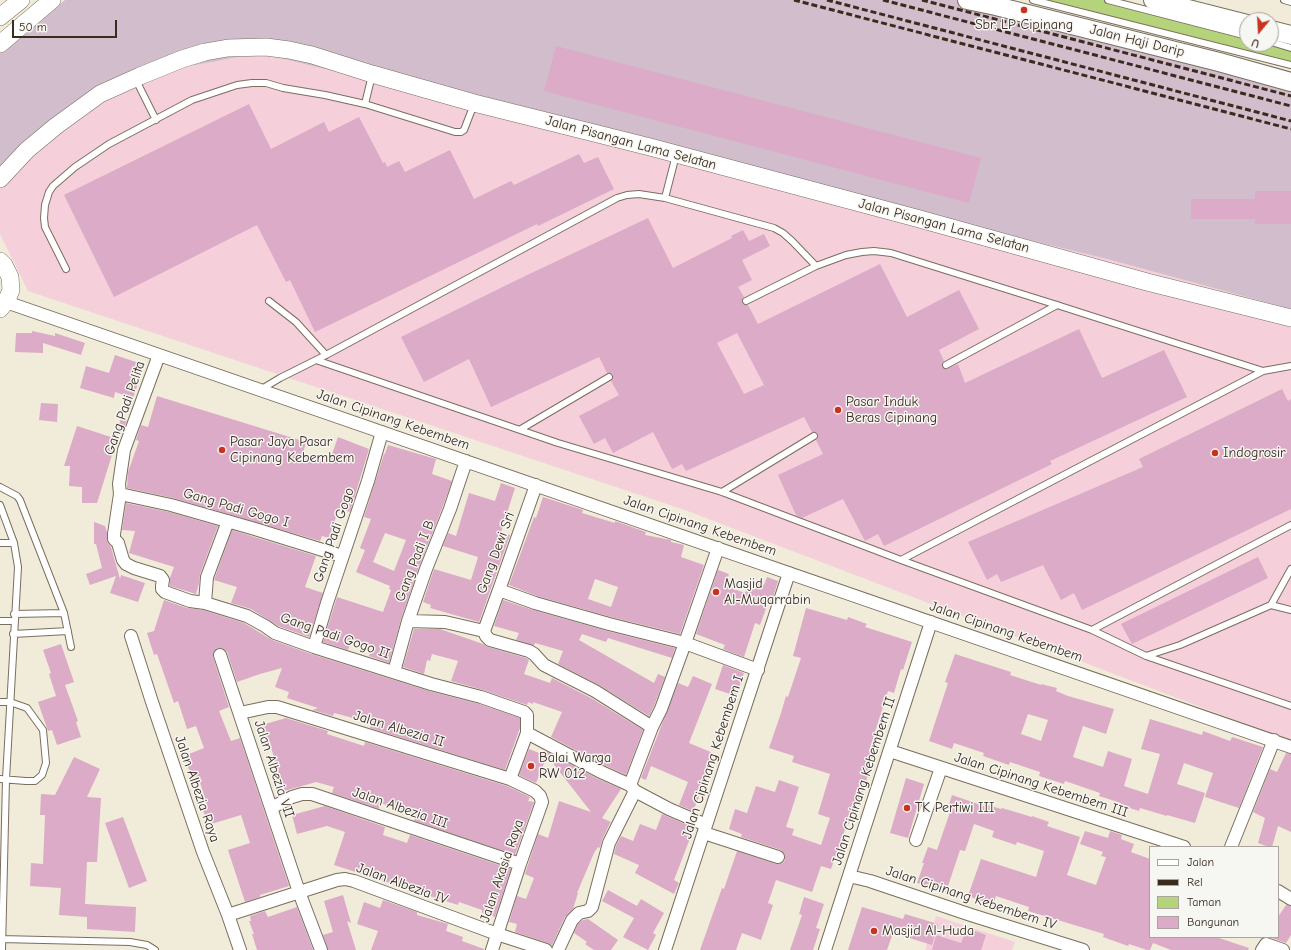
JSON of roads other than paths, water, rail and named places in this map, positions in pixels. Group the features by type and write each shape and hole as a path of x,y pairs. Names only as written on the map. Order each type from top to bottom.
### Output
{"main road":[{"name":"Jalan Haji Darip","path":"967,0 990,3 1291,82"},
{"path":"1157,0 1239,22"},
{"path":"1279,32 1291,35"}],"street":[{"path":"0,17 21,0"},
{"path":"0,29 36,0"},
{"path":"0,44 52,0"},
{"name":"Jalan Pisangan Lama Selatan","path":"0,178 27,150 56,126 100,94 190,56 204,52 228,48 266,47 312,55 474,103 676,154 1148,282 1291,318"},
{"path":"0,261 4,265 10,277 11,290 3,306"},
{"name":"Jalan Cipinang Kebembem","path":"3,306 159,355 1291,746"},
{"name":"Gang Padi Pelita","path":"126,564 122,560 118,543 114,539 124,450 159,355"},
{"name":"Gang Padi Gogo","path":"314,647 342,556 368,481 382,432"},
{"name":"Gang Padi I B","path":"394,672 408,621 426,569 450,509 466,461"},
{"name":"Gang Dewi Sri","path":"484,631 536,485"},
{"name":"Gang Padi Gogo I","path":"120,494 171,505 342,556"},
{"path":"205,603 207,577 228,521"},
{"path":"558,950 572,920 579,913 588,911 592,907 609,843 633,788 652,727 661,709 718,548"},
{"name":"Gang Padi Gogo II","path":"126,564 160,576 163,580 162,589 165,592 190,601 205,603 247,616 275,633 314,647 431,684 481,697 524,712 527,715 527,733"},
{"name":"Jalan Cipinang Kebembem I","path":"665,950 789,573"},
{"path":"499,590 535,603 609,624 685,643 758,670"},
{"path":"408,621 445,622 484,631 490,640 534,654 544,665 595,691 652,727"},
{"name":"Jalan Cipinang Kebembem II","path":"825,950 931,622"},
{"name":"Jalan Albezia Raya","path":"131,636 203,852 240,950"},
{"name":"Jalan Albezia VII","path":"220,654 299,892 321,950"},
{"name":"Jalan Albezia II","path":"240,714 268,707 277,707 510,779 536,791 542,802"},
{"path":"510,779 527,733 633,788 705,829 778,857"},
{"path":"1231,846 1274,740"},
{"name":"Jalan Cipinang Kebembem III","path":"890,750 1181,846"},
{"path":"916,840 941,768"},
{"name":"Jalan Albezia III","path":"271,808 292,797 302,794 312,794 520,864"},
{"name":"Jalan Akasia Raya","path":"492,950 542,802"},
{"name":"Jalan Cipinang Kebembem IV","path":"849,876 870,881 971,915 1083,950"},
{"name":"Jalan Albezia IV","path":"228,915 337,880 345,879 497,934 546,950"},
{"path":"1279,892 1291,899"},
{"path":"1262,950 1266,944 1283,950"},
{"path":"1289,950 1291,946"}],"lane":[{"path":"1033,0 1291,65"},
{"path":"1108,0 1239,34"},
{"path":"1284,0 1291,2"},
{"path":"1279,44 1291,48"},
{"path":"365,104 372,74"},
{"path":"135,79 156,120"},
{"path":"66,269 45,227 45,205 49,192 53,186 75,167 109,144 192,100 237,85 266,83 282,88 325,95 365,104 455,132 461,132 464,130 474,103"},
{"path":"665,198 676,154"},
{"path":"260,390 617,198 627,195 639,194 665,198 779,230 816,266"},
{"path":"746,302 816,266 846,255 862,252 882,252 1057,305 1263,371"},
{"path":"269,301 296,322 326,355"},
{"path":"946,365 1057,305"},
{"path":"316,360 521,429 558,443 722,492 1092,630 1146,656 1291,706"},
{"path":"901,560 1263,371 1291,366"},
{"path":"521,429 609,377"},
{"path":"722,492 814,436"},
{"path":"0,487 17,496 20,500 64,613 71,647"},
{"path":"0,505 14,543 18,567 14,614 10,702 3,779 2,950"},
{"path":"1092,630 1291,525"},
{"path":"0,543 14,543"},
{"path":"1146,656 1180,645 1271,605 1291,569"},
{"path":"1271,605 1291,610"},
{"path":"14,614 64,613"},
{"path":"0,621 14,621"},
{"path":"13,634 68,631"},
{"path":"0,702 10,702 27,708 43,730 46,762 42,775 35,780 26,781 3,779"},
{"path":"1,939 130,942 147,945 154,950"}],"railway":[{"path":"794,0 1291,129"},
{"path":"827,0 1291,121"},
{"path":"883,0 1291,106"},
{"path":"922,0 1291,96"}],"place":[{"name":"Sbr. LP Cipinang","path":"1024,10"},
{"name":"Pasar Induk Beras Cipinang","path":"838,410"},
{"name":"Pasar Jaya Pasar Cipinang Kebembem","path":"222,450"},
{"name":"Indogrosir","path":"1215,453"},
{"name":"Masjid Al-Muqarrabin","path":"716,592"},
{"name":"Balai Warga RW 012","path":"531,766"},
{"name":"TK Pertiwi III","path":"907,808"},
{"name":"Masjid Al-Huda","path":"874,931"}]}
